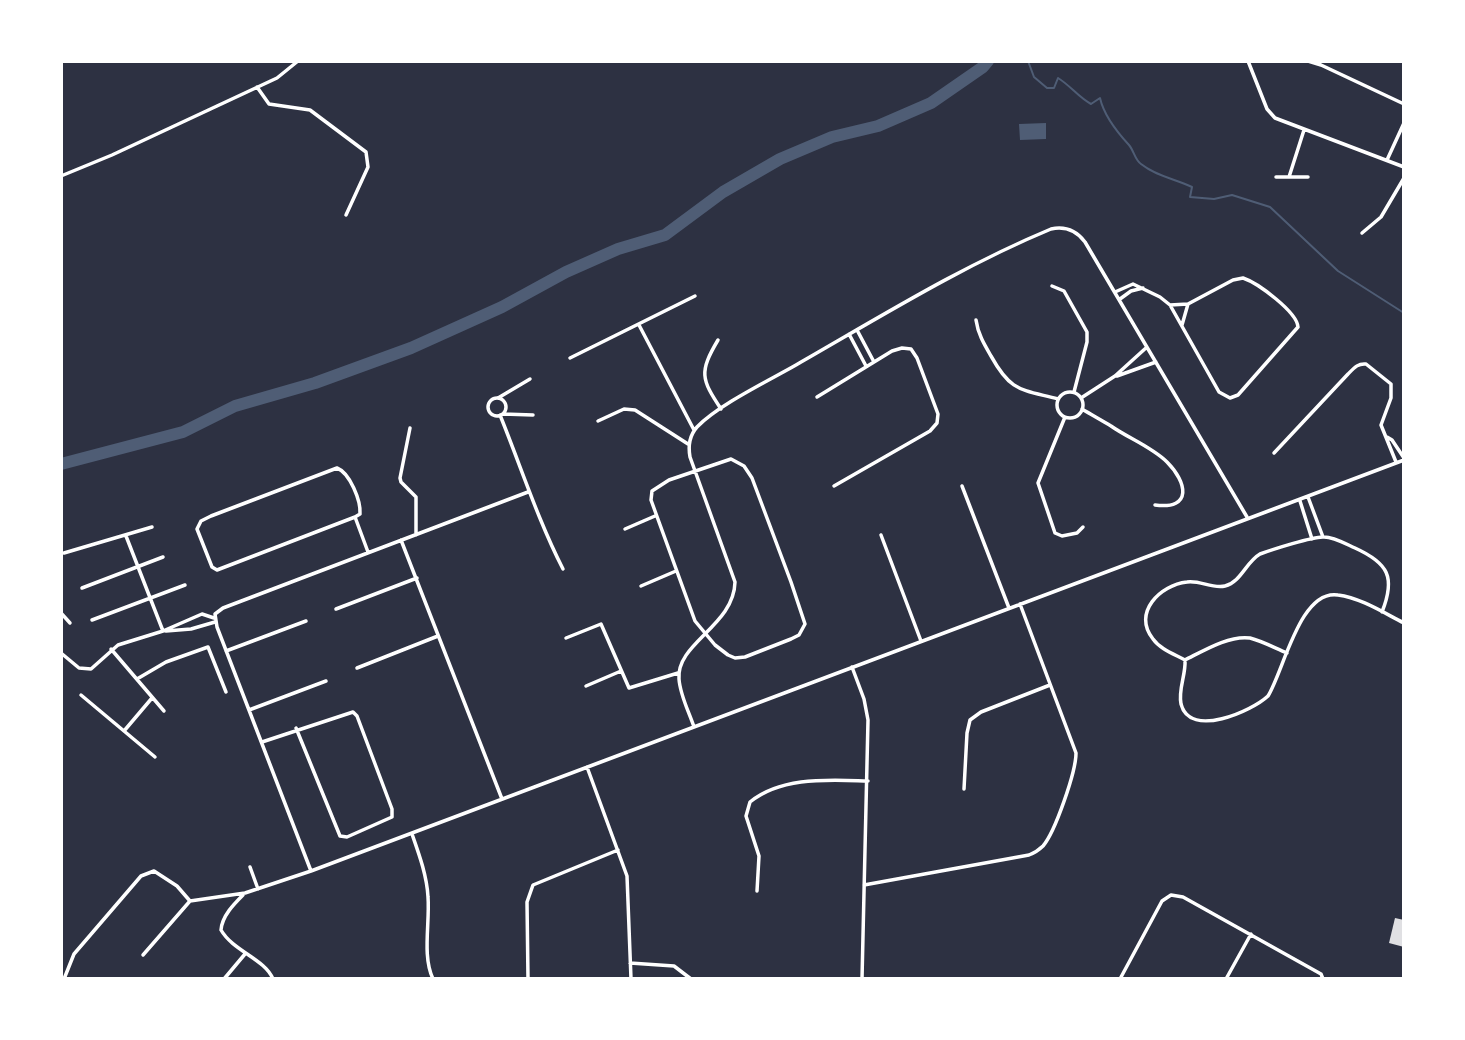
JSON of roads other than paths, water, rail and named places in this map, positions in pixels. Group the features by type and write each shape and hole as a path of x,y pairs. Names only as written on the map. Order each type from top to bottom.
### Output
{"street":[{"path":"61,176 257,87 288,71 298,61"},
{"path":"1248,61 1269,113 1279,121 1404,167"},
{"path":"1308,61 1404,104"},
{"path":"257,87 269,104 310,110 366,152 368,167 346,215"},
{"path":"1387,160 1404,123"},
{"path":"1289,177 1304,130"},
{"path":"1276,177 1307,177"},
{"path":"1362,233 1381,217 1404,178"},
{"path":"694,727 679,673 684,659 731,604 735,582 690,457 688,444 694,430 721,409 963,269 1058,227 1070,229 1080,237 1248,518"},
{"path":"1115,292 1130,284 1143,288 1170,305 1219,392 1230,398 1238,395 1298,327 1297,319 1287,310 1243,278 1233,280 1188,304 1170,305"},
{"path":"1052,286 1064,291 1087,331 1087,342 1074,392"},
{"path":"1119,299 1143,288"},
{"path":"570,358 695,296"},
{"path":"1182,327 1188,304"},
{"path":"976,320 980,337 1005,379 1016,387 1058,399"},
{"path":"639,325 694,430"},
{"path":"857,329 874,362"},
{"path":"849,334 866,366"},
{"path":"718,340 705,364 704,374 705,384 721,409"},
{"path":"1081,398 1115,376 1147,347"},
{"path":"817,397 897,349 911,349 936,408 937,423 930,431 834,486"},
{"path":"1115,376 1128,374 1156,362"},
{"path":"1274,453 1348,374 1363,363 1391,384 1391,398 1381,421 1396,463"},
{"path":"530,379 490,401 488,408 492,415 533,415"},
{"path":"1058,399 1068,392 1074,392 1081,398 1082,409 1077,416 1065,418"},
{"path":"498,398 505,402 505,410 501,414"},
{"path":"1058,399 1058,410 1065,418"},
{"path":"598,421 629,408 688,444"},
{"path":"1082,409 1169,464 1182,487 1182,499 1168,506 1155,505"},
{"path":"501,414 528,492 563,569"},
{"path":"1065,418 1038,483 1055,533 1062,536 1077,533 1083,527"},
{"path":"410,428 400,478 416,497 415,535"},
{"path":"143,955 190,901 245,893 312,871 1404,459 1392,440 1387,437"},
{"path":"731,459 741,464 747,470 791,582 804,624 797,637 740,658 727,655 715,645 695,621 656,516 651,500 654,488 731,459"},
{"path":"337,468 345,472 358,502 361,512 355,517 218,570 212,566 197,529 201,521 212,516 337,468"},
{"path":"962,486 1009,608"},
{"path":"312,871 226,651 215,620 216,612 528,492"},
{"path":"1308,497 1323,537"},
{"path":"1299,500 1312,539"},
{"path":"625,529 656,516"},
{"path":"355,517 368,552"},
{"path":"64,553 152,527"},
{"path":"127,536 163,631"},
{"path":"881,536 921,641"},
{"path":"1185,660 1159,645 1148,632 1147,610 1154,597 1166,589 1187,582 1223,586 1233,583 1253,558 1260,554 1312,539 1323,537 1365,553 1382,564 1388,577 1389,591 1382,612"},
{"path":"401,540 502,799"},
{"path":"82,588 163,557"},
{"path":"641,586 676,571"},
{"path":"336,609 417,578"},
{"path":"92,620 185,585"},
{"path":"1185,660 1180,694 1182,706 1191,718 1206,721 1223,719 1262,702 1273,688 1306,614 1317,599 1336,594 1404,623"},
{"path":"864,885 1029,855 1049,838 1076,762 1071,738 1020,604"},
{"path":"61,613 70,623"},
{"path":"61,653 85,670 96,664 111,649 202,614 215,620"},
{"path":"163,631 191,629 215,620"},
{"path":"226,651 306,621"},
{"path":"566,638 601,624 631,688 657,677 679,673"},
{"path":"356,668 438,636"},
{"path":"1185,660 1240,638 1257,641 1287,653"},
{"path":"137,679 166,662 208,647 226,692"},
{"path":"111,649 164,711"},
{"path":"852,667 867,711 868,781 862,979"},
{"path":"586,686 621,671"},
{"path":"249,710 326,681"},
{"path":"964,789 970,720 981,712 1051,685"},
{"path":"81,695 155,757"},
{"path":"124,731 153,698"},
{"path":"262,742 296,728 346,712 355,713 392,809 391,817 346,837 340,836 296,728"},
{"path":"587,767 627,876 631,979"},
{"path":"757,891 759,856 746,816 750,802 779,788 805,780 868,781"},
{"path":"412,834 428,896 429,967 433,979"},
{"path":"528,979 527,902 533,885 618,850"},
{"path":"250,867 258,889"},
{"path":"64,979 74,954 141,876 154,871 160,874 177,886 190,901"},
{"path":"245,893 235,902 221,928 225,936 245,954 267,969 273,979"},
{"path":"1119,979 1162,901 1171,895 1182,897 1251,934 1321,974 1323,979"},
{"path":"1226,979 1251,934"},
{"path":"224,979 245,954"},
{"path":"630,963 674,966 691,979"}],"water":[{"path":"1046,123 1046,139 1020,140 1019,124"}],"waterway":[{"path":"61,464 183,432 235,406 315,383 411,348 502,307 566,272 618,249 665,235 723,192 780,159 832,137 878,126 931,103 988,61"},
{"path":"1028,61 1034,77 1047,88 1054,88 1058,78 1091,104 1100,98 1112,123 1131,147 1137,160 1159,174 1192,187 1190,197 1214,199 1232,195 1270,207 1338,271 1404,313"}]}
